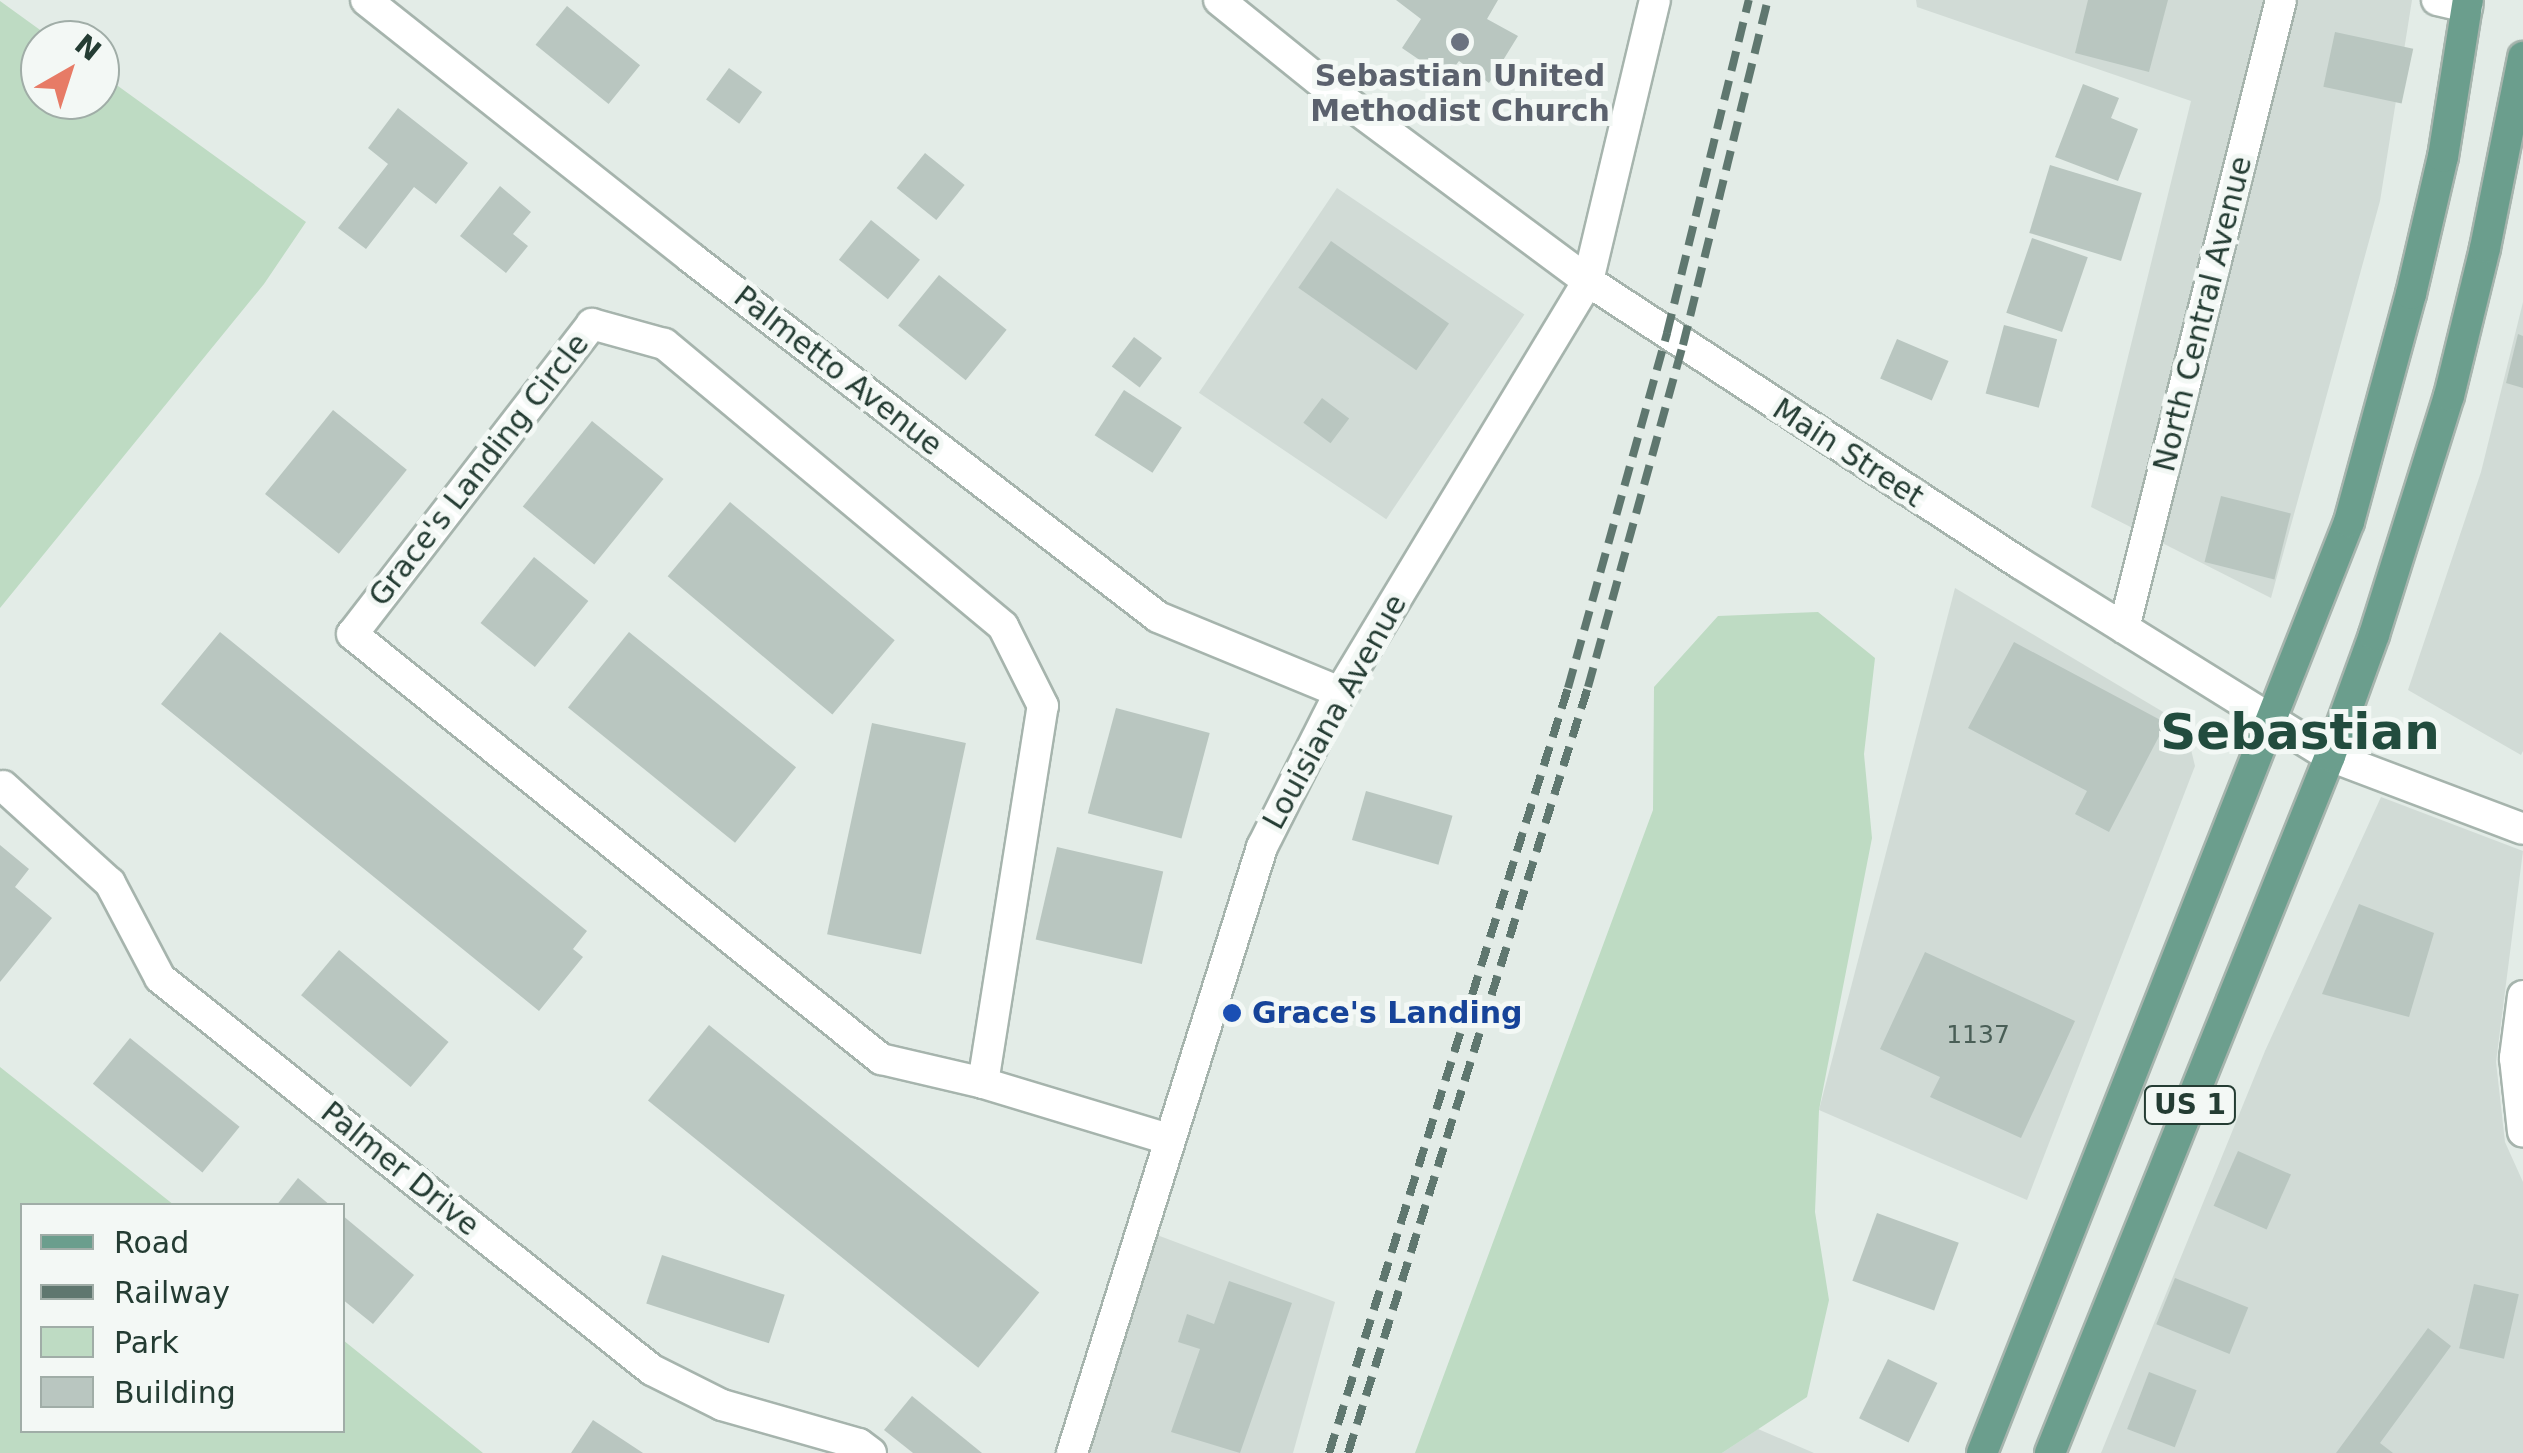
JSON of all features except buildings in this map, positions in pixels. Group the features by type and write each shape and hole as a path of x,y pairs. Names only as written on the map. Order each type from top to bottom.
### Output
{"main road":[{"name":"US 1","path":"1982,1453 2274,721 2349,522 2443,157 2468,4"},
{"name":"US 1","path":"2050,1453 2330,756 2412,522 2486,248 2523,57"}],"street":[{"name":"Palmetto Avenue","path":"366,0 690,257 1158,617 1340,692"},
{"name":"Main Street","path":"1220,0 1328,88 1588,281 1838,448 2330,756 2523,830"},
{"name":"Louisiana Avenue","path":"1072,1453 1262,846 1340,692 1588,281 1655,0"},
{"name":"North Central Avenue","path":"2124,628 2280,0"},
{"path":"2437,0 2468,4"},
{"name":"Grace's Landing Circle","path":"983,1083 1043,706 1003,626 664,344 592,324 352,634 881,1058 983,1083 1169,1139"},
{"name":"Palmer Drive","path":"3,786 110,883 160,978 652,1370 722,1405 859,1444 871,1453"},
{"path":"2523,996 2515,1058 2523,1132"}],"shaded area":[{"path":"1916,0 2412,0 2380,201 2271,598 2091,507 2191,101 1917,7"},
{"path":"1337,188 1524,314 1386,519 1199,393"},
{"path":"2523,302 2521,755 2408,690 2481,472"},
{"path":"1955,588 2185,725 2195,766 2027,1200 1819,1110"},
{"path":"2381,797 2523,851 2496,1062 2505,1142 2523,1182 2523,1453 2101,1453 2265,1051"},
{"path":"1157,1235 1335,1302 1293,1453 1089,1453"},
{"path":"1758,1429 1814,1453 1722,1453"}],"green space":[{"path":"0,1 26,20 20,20 20,120 120,120 120,87 306,222 264,284 0,608"},
{"path":"1818,612 1875,658 1864,754 1872,838 1819,1110 1815,1212 1829,1300 1807,1397 1722,1453 1415,1453 1653,810 1654,687 1718,616"},
{"path":"0,1067 171,1203 20,1203 20,1433 345,1433 345,1342 483,1453 0,1453"}],"railway":[{"path":"1329,1453 1568,688 1667,333 1749,0"},
{"path":"1348,1453 1588,687 1683,345 1768,0"}],"place":[{"name":"Sebastian United Methodist Church","path":"1460,42"},
{"name":"Grace's Landing","path":"1232,1013"}],"district":[{"name":"Sebastian","path":"2300,733"}]}
